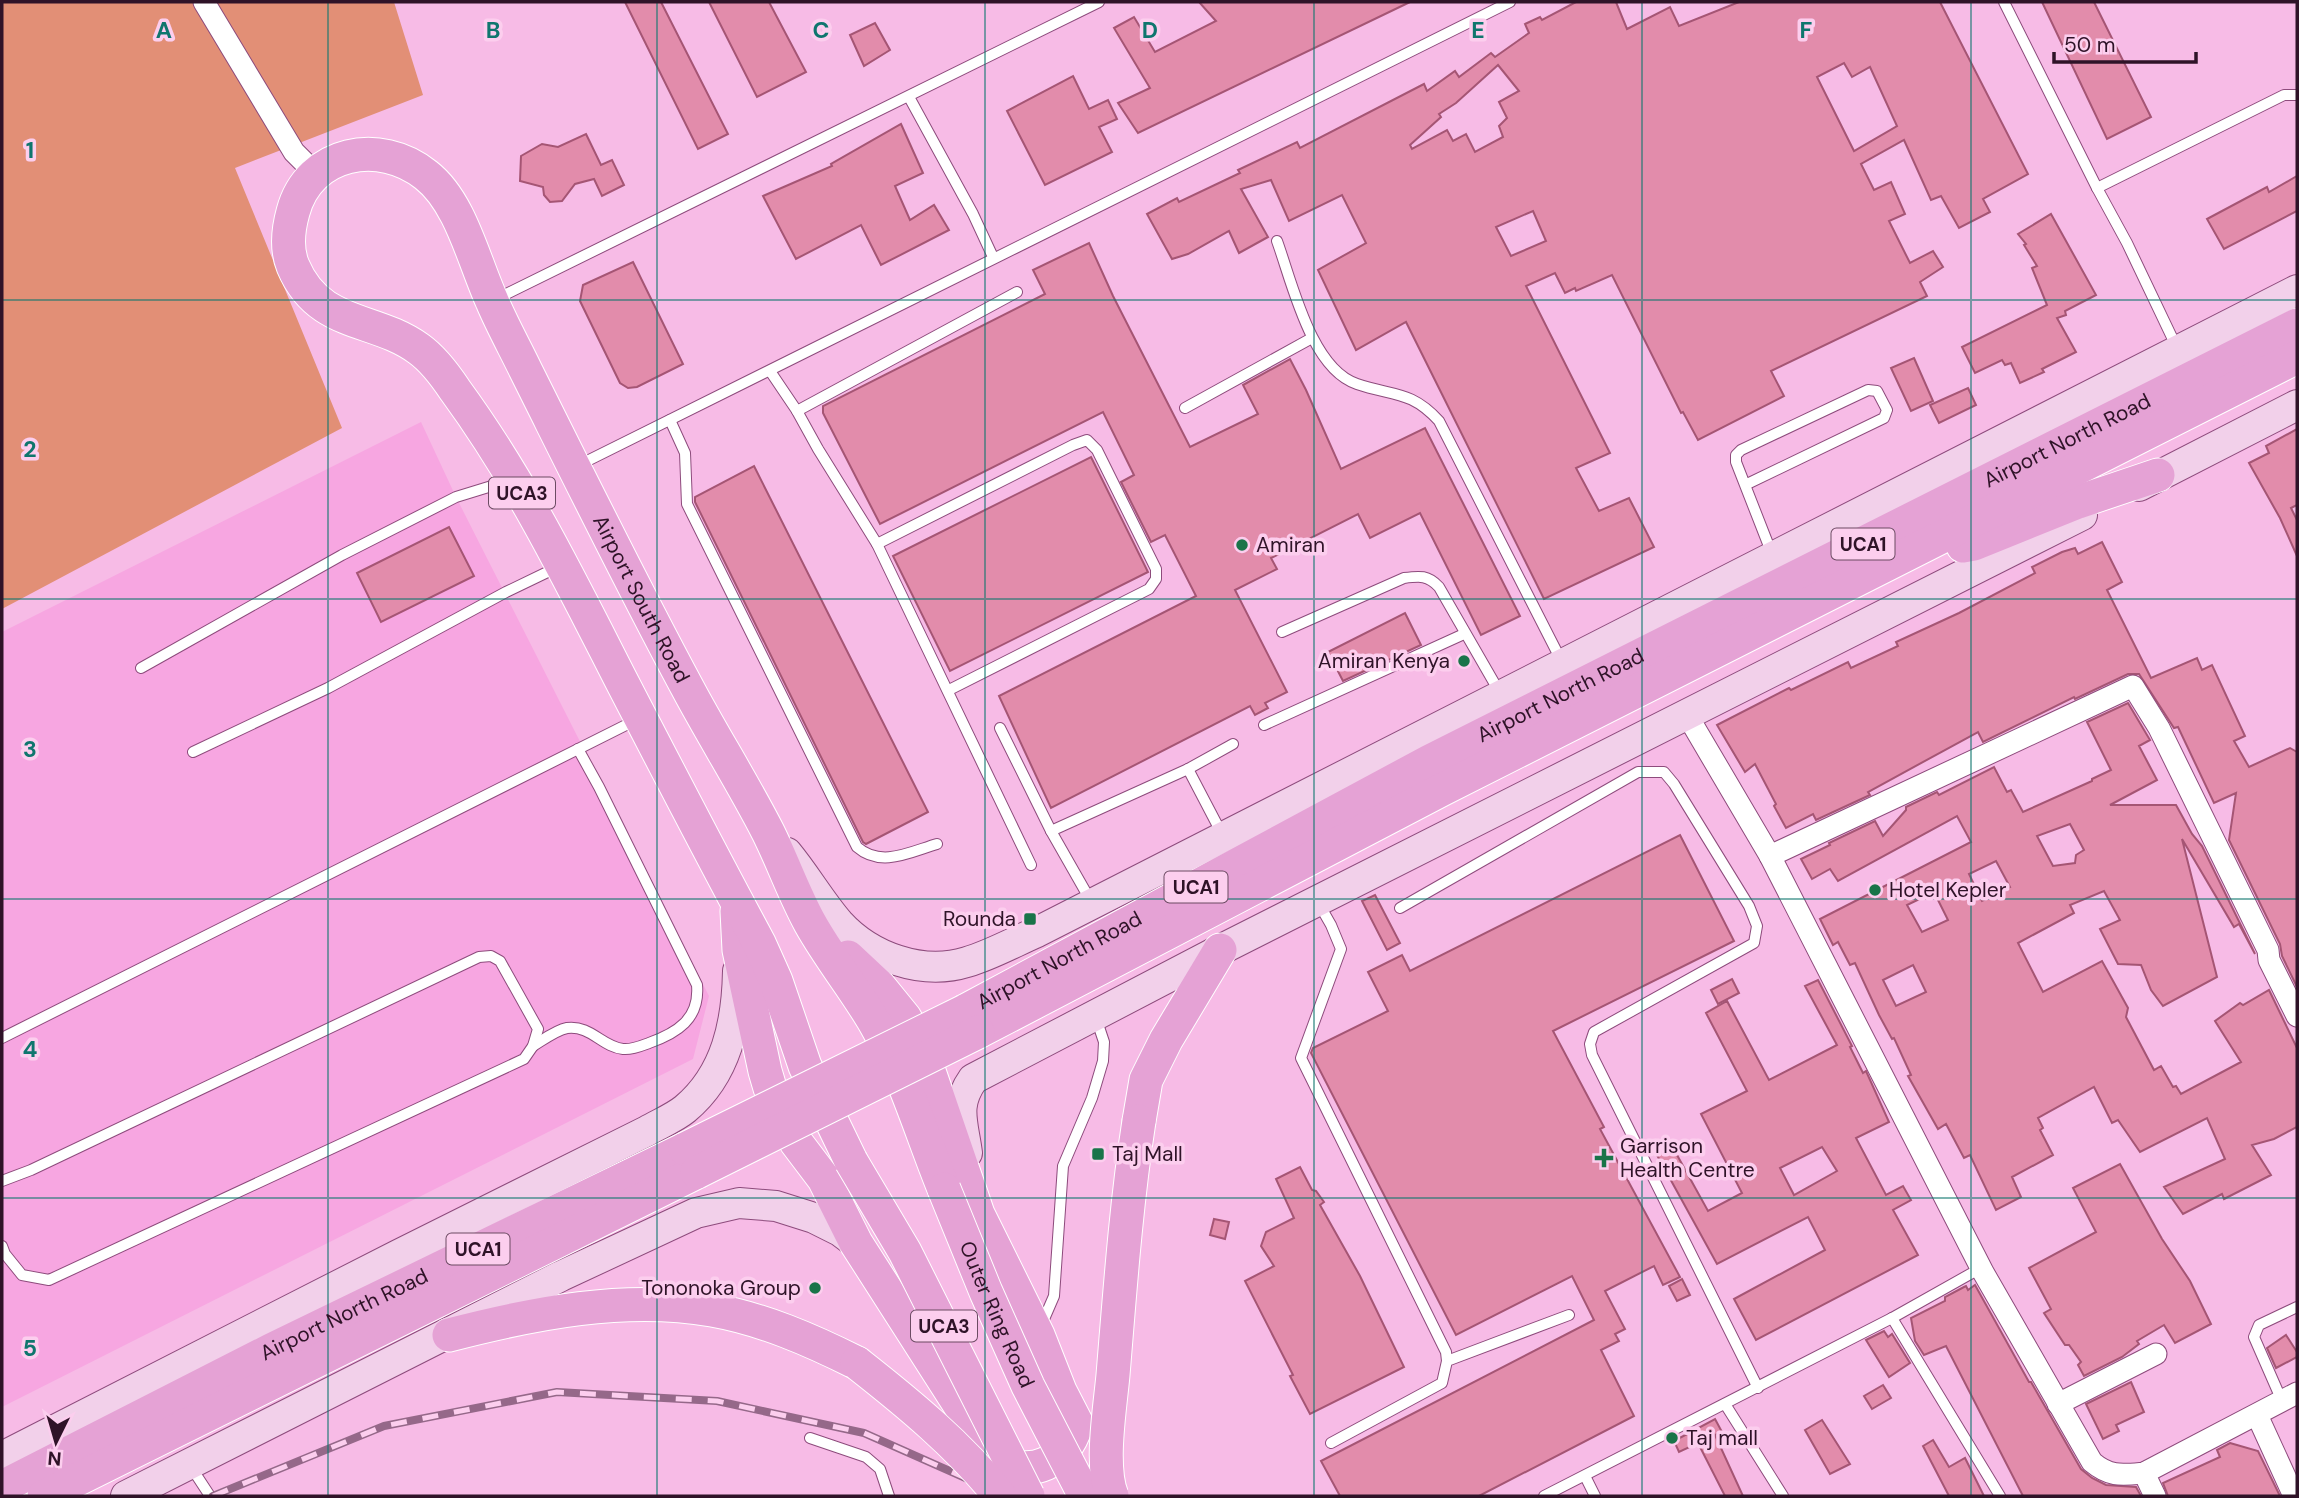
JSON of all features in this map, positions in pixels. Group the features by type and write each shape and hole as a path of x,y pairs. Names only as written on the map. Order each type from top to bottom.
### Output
{"main road":[{"name":"Airport South Road","path":"327,167 352,155 383,155 405,161 424,172 449,200 492,302 574,467 687,686 767,830 811,924 880,1031 920,1129"},
{"name":"UCA3","path":"327,167 307,182 296,200 288,240 290,261 312,295 342,318 396,336 417,347 433,361 457,392 514,479 563,565 640,718 760,943 805,1066 851,1161 912,1265 1028,1496"},
{"name":"Airport North Road","path":"767,830 795,862 841,925 882,955 912,965 932,967 967,962 1037,932 2297,290"},
{"name":"Airport North Road","path":"2,1487 279,1362 978,1032 1436,776 2297,325"},
{"name":"Airport North Road","path":"1436,776 1904,556 2297,357"},
{"path":"978,1214 960,1105 964,1092 973,1079 1220,950 1687,715 2295,403"},
{"path":"1904,556 1974,544 2078,502 2158,475"},
{"path":"737,901 738,950 770,1088 796,1142 824,1179 856,1243 995,1460 1020,1469 1043,1465 1057,1456 1069,1443 1077,1424 1060,1391 1038,1335 978,1214 920,1045 905,1018 879,986 811,924"},
{"name":"Airport North Road","path":"2,1457 684,1111 711,1079 729,1042 737,997 738,950"},
{"path":"1112,1496 1107,1483 1108,1426 1127,1199 1146,1080 1220,950"},
{"name":"Outer Ring Road","path":"920,1129 986,1292 1023,1374 1085,1496"},
{"path":"126,1496 696,1213 720,1206 757,1203 794,1211 831,1227 856,1243"},
{"path":"449,1335 526,1316 619,1306 712,1310 752,1320 812,1340 857,1363 894,1392 974,1464 1000,1496"},
{"name":"Airport North Road","path":"44,1496 279,1362"}],"street":[{"path":"204,2 294,152 327,167"},
{"path":"1770,856 2133,686 2159,728 2262,937 2269,960 2297,1016"},
{"path":"1687,715 1770,856 1981,1268 2092,1462 2105,1473 2144,1473 2290,1397"},
{"path":"2058,1404 2156,1354"},
{"path":"2257,1415 2295,1493"},
{"path":"1077,1424 1125,1496"},
{"path":"2144,1473 2155,1496"}],"lane":[{"path":"492,302 909,97 1087,4 1099,2"},
{"path":"574,467 1510,2"},
{"path":"2004,2 2179,351"},
{"path":"2097,188 2284,95 2297,94"},
{"path":"909,97 974,214 993,257"},
{"path":"1277,241 1312,338 1331,367 1354,383 1406,396 1426,406 1439,421 1564,664"},
{"path":"797,411 1017,292"},
{"path":"1185,408 1312,338"},
{"path":"770,371 877,544 1031,865"},
{"path":"1745,485 1884,418 1887,410 1877,391 1868,390 1735,455 1736,462 1773,557"},
{"path":"670,420 685,453 687,504 857,847 866,855 888,859 937,845"},
{"path":"877,544 1087,440 1097,450 1156,569 1156,579 1149,589 949,690"},
{"path":"141,668 342,555 456,497 514,479"},
{"path":"194,752 328,688 563,565"},
{"path":"1282,632 1404,579 1420,576 1430,578 1438,587 1501,695"},
{"path":"1264,725 1464,634"},
{"path":"2,1038 640,718"},
{"path":"1000,728 1051,831 1092,904"},
{"path":"1051,831 1188,769 1233,744"},
{"path":"533,1046 565,1028 577,1028 589,1031 612,1046 631,1049 677,1031 697,1003 697,985 578,749"},
{"path":"1188,769 1224,837"},
{"path":"1400,908 1638,772 1664,772 1674,784 1749,906 1757,926 1754,943 1594,1032 1590,1044 1592,1055 1758,1388"},
{"path":"1317,901 1341,949 1301,1058 1446,1352 1447,1361 1443,1383 1331,1443"},
{"path":"2,1181 31,1170 479,957 491,956 500,961 538,1029 533,1046 524,1059 49,1280 22,1276 5,1254 2,1245"},
{"path":"1038,1335 1054,1296 1062,1166 1092,1098 1103,1061 1104,1042 1095,1015"},
{"path":"1545,1496 1892,1318 1981,1268"},
{"path":"2290,1397 2255,1337 2259,1325 2297,1307"},
{"path":"1447,1361 1569,1315"},
{"path":"1892,1318 2000,1496"},
{"path":"1725,1404 1783,1496"},
{"path":"810,1438 866,1457 880,1469 889,1496"},
{"path":"189,1464 210,1496"},
{"path":"1585,1476 1595,1496"}],"shaded area":[{"path":"2,2 394,2 423,95 235,168 342,428 2,609"},
{"path":"421,422 456,497 709,996 693,1059 2,1407 2,632"}],"building":[{"path":"625,2 661,2 728,134 698,149"},
{"path":"709,2 769,2 806,72 757,97"},
{"path":"1199,2 1410,2 1138,133 1118,103 1150,88 1114,28 1134,17 1155,52 1216,21"},
{"path":"1576,2 1616,2 1627,29 1670,7 1679,26 1739,2 1940,2 2028,174 1983,199 1990,212 1959,228 1941,196 1931,200 1904,140 1861,164 1874,190 1891,182 1905,214 1889,221 1910,263 1933,251 1943,267 1920,282 1927,296 1771,371 1784,396 1698,440 1683,412 1681,413 1612,275 1565,293 1555,273 1526,286 1610,453 1576,468 1599,511 1629,498 1654,547 1544,599 1406,322 1356,350 1318,270 1366,243 1342,195 1289,221 1271,180 1241,189 1268,237 1239,253 1229,231 1188,254 1172,259 1147,214 1177,198 1179,202 1240,173 1238,170 1297,142 1300,148 1424,84 1427,91 1455,71 1459,77 1491,53 1495,57 1529,33 1525,24 1540,17 1542,20","holes":["1844,63 1852,77 1870,67 1897,126 1854,151 1817,77","1498,65 1519,91 1499,102 1507,118 1499,126 1503,137 1475,152 1466,134 1453,141 1447,130 1412,149 1410,145 1441,117 1439,114 1456,103","1533,211 1546,241 1511,256 1496,227"]},
{"path":"2042,2 2094,2 2151,117 2107,139"},
{"path":"875,23 890,50 864,66 850,35"},
{"path":"1073,76 1089,109 1108,100 1117,119 1099,127 1112,152 1045,185 1007,111"},
{"path":"901,124 923,173 895,186 910,220 934,205 949,230 881,265 861,225 796,259 763,196 832,166 831,164"},
{"path":"586,134 601,165 612,160 624,185 602,196 594,179 575,184 562,201 550,202 544,195 543,187 520,181 521,156 542,144 558,147"},
{"path":"2297,176 2297,211 2224,249 2207,219 2267,187 2269,192"},
{"path":"2051,214 2096,295 2057,318 2076,352 2020,383 2011,363 2005,365 2002,360 1975,373 1962,347 2047,305 2032,268 2037,266 2018,234"},
{"path":"1089,243 1190,447 1258,414 1243,385 1290,359 1341,469 1425,428 1520,616 1481,635 1420,513 1370,538 1358,514 1271,558 1277,569 1235,590 1287,692 1265,703 1268,708 1255,715 1250,706 1051,808 999,696 1196,596 1165,535 1151,542 1121,482 1134,475 1103,412 880,524 823,413 823,406 1045,294 1033,270"},
{"path":"633,262 683,364 637,387 628,388 620,383 580,301 583,285"},
{"path":"1914,358 1933,401 1911,411 1891,368"},
{"path":"1968,388 1976,405 1939,423 1930,405"},
{"path":"2297,429 2297,505 2291,508 2297,520 2297,556 2280,518 2249,463 2269,453 2266,446"},
{"path":"1091,457 1148,572 950,671 893,556"},
{"path":"754,466 928,812 866,844 695,502 695,497"},
{"path":"449,527 474,576 381,622 357,573"},
{"path":"2102,542 2122,582 2107,590 2151,678 2197,658 2202,670 2212,665 2245,736 2234,741 2249,767 2290,748 2297,752 2297,987 2282,956 2280,944 2229,840 2236,793 2214,803 2178,727 2174,728 2139,674 2128,674 2075,699 2074,697 1983,742 1978,732 1868,792 1870,795 1816,820 1813,814 1786,828 1755,764 1745,772 1717,725 1789,688 1791,690 1848,662 1851,668 1898,646 1896,642 2035,573 2032,567 2062,552 2075,548 2078,554"},
{"path":"1405,613 1421,645 1343,681 1328,652"},
{"path":"2128,703 2150,740 2139,746 2157,780 2110,805 2176,805 2202,846 2255,954 2239,924 2234,927 2182,839 2217,977 2163,1006 2151,990 2141,965 2118,964 2100,929 2120,920 2104,891 2070,905 2074,913 2018,943 2043,992 2102,961 2128,1008 2126,1017 2154,1070 2161,1066 2173,1087 2176,1086 2181,1094 2241,1062 2215,1021 2240,1003 2243,1005 2269,990 2297,1048 2297,1127 2274,1139 2252,1145 2271,1175 2224,1199 2222,1194 2183,1214 2164,1187 2225,1159 2207,1118 2140,1152 2118,1120 2112,1123 2094,1087 2038,1118 2043,1128 2040,1130 2053,1155 2012,1177 2021,1197 1996,1210 1970,1155 1964,1158 1946,1124 1938,1129 1908,1076 1911,1075 1894,1038 1892,1039 1879,1015 1855,963 1850,965 1838,942 1833,945 1820,919 1971,842 1957,816 1838,881 1830,869 1812,879 1801,859 1875,821 1883,836 1906,807 1937,792 1939,795 1994,767 2007,792 2011,790 2023,812 2092,781 2111,770 2087,722","holes":["2070,824 2084,850 2076,855 2075,863 2053,866 2037,836","1996,861 2010,887 1982,901 1969,874","1934,892 1948,920 1922,932 1907,905","1913,965 1926,992 1896,1006 1883,980"]},
{"path":"1680,835 1734,941 1553,1031 1604,1127 1600,1129 1680,1277 1663,1285 1654,1266 1605,1291 1625,1329 1615,1334 1619,1341 1601,1350 1634,1416 1479,1496 1340,1496 1321,1461 1594,1320 1572,1276 1456,1335 1311,1053 1313,1048 1388,1011 1368,972 1402,955 1410,971"},
{"path":"1375,895 1400,943 1387,950 1362,901"},
{"path":"1732,979 1739,993 1718,1004 1711,990"},
{"path":"1818,980 1863,1073 1866,1071 1889,1122 1856,1138 1886,1195 1903,1186 1911,1200 1893,1210 1918,1255 1756,1340 1734,1299 1825,1250 1808,1217 1717,1264 1657,1155 1672,1146 1708,1211 1742,1193 1701,1114 1747,1091 1706,1013 1727,1001 1769,1080 1837,1045 1805,986","holes":["1822,1147 1837,1171 1794,1195 1780,1168"]},
{"path":"2120,1164 2162,1239 2190,1281 2211,1324 2175,1343 2164,1325 2137,1341 2139,1344 2122,1357 2084,1376 2078,1365 2081,1362 2069,1345 2065,1345 2044,1313 2051,1309 2029,1268 2096,1232 2073,1188"},
{"path":"1300,1167 1312,1190 1316,1191 1324,1202 1320,1205 1360,1276 1404,1367 1310,1414 1245,1281 1274,1266 1261,1246 1266,1232 1294,1218 1276,1179"},
{"path":"1214,1219 1229,1222 1225,1239 1210,1235"},
{"path":"1682,1279 1690,1295 1677,1301 1669,1286"},
{"path":"1975,1285 2081,1469 2106,1485 2136,1487 2141,1496 2023,1496 1946,1346 1924,1355 1915,1341 1911,1318 1945,1301 1945,1297 1964,1287 1968,1290"},
{"path":"1884,1331 1888,1337 1892,1334 1910,1363 1889,1377 1866,1340"},
{"path":"2286,1335 2297,1352 2297,1357 2276,1368 2267,1348"},
{"path":"2131,1382 2144,1412 2116,1425 2119,1431 2103,1439 2086,1404"},
{"path":"1883,1385 1891,1398 1872,1409 1864,1396"},
{"path":"1715,1419 1722,1432 1715,1435 1743,1496 1725,1496 1698,1443 1679,1452 1674,1441"},
{"path":"1822,1420 1850,1464 1830,1474 1805,1430"},
{"path":"1933,1440 1949,1467 1965,1458 1984,1496 1949,1496 1923,1446"},
{"path":"2230,1443 2258,1451 2280,1496 2168,1496 2163,1483 2220,1457 2217,1450"}],"railway":[{"path":"213,1496 384,1426 557,1392 717,1401 864,1433 1006,1496"}],"place":[{"name":"Amiran","path":"1242,545"},
{"name":"Amiran Kenya","path":"1464,661"},
{"name":"Hotel Kepler","path":"1875,890"},
{"name":"Rounda","path":"1030,919"},
{"name":"Taj Mall","path":"1098,1154"},
{"name":"Garrison Health Centre","path":"1604,1158"},
{"name":"Tononoka Group","path":"815,1288"},
{"name":"Taj mall","path":"1672,1438"}]}
